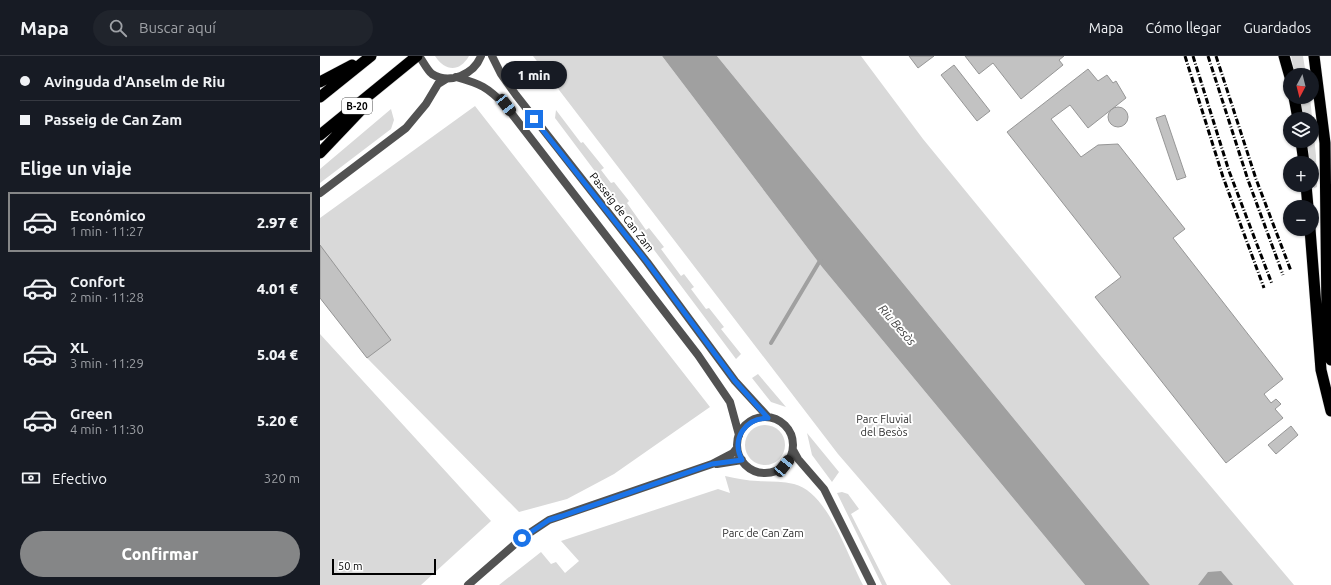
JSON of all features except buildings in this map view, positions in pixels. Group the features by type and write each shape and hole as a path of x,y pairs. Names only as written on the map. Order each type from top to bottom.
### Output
{"highway":[{"path":"320,82 370,56"},
{"name":"B-20","path":"320,97 370,56"},
{"name":"B-20","path":"320,135 418,56"},
{"path":"1284,56 1287,68"},
{"path":"1314,56 1325,143 1327,316 1328,342 1331,360"},
{"path":"320,153 393,76"},
{"path":"1311,236 1321,370 1331,411"}],"street":[{"path":"418,56 431,73 446,79"},
{"path":"320,193 406,128 426,104 438,84 446,79 456,77 474,67 482,56"},
{"name":"Passeig de Can Zam","path":"492,56 508,85 647,262 735,381 768,418"},
{"path":"456,77 488,88 506,105 698,355 730,402 739,435 737,448 733,453 712,464 549,520 522,538 468,585"},
{"path":"737,448 742,460 755,472 770,473 784,466 790,459 793,450 792,438 788,428 778,421 768,418 749,422 739,435"},
{"path":"793,450 798,459 824,489 872,585"},
{"path":"712,464 742,460"}],"green space":[{"path":"435,56 469,56 461,65 452,68 443,65"},
{"name":"Parc Fluvial del Besòs","path":"533,56 662,56 822,267 1085,585 951,585 838,454"},
{"path":"717,56 861,56 923,139 1100,355 1294,585 1150,585"},
{"path":"1291,56 1303,56 1305,68 1294,68"},
{"path":"1301,104 1311,104 1312,112 1302,112"},
{"path":"475,106 710,407 614,474 567,499 519,512 367,358 320,298 320,218"},
{"path":"391,109 394,120 391,129 320,183 320,169"},
{"path":"556,110 581,143 583,142 604,168 601,170 611,183 614,182 629,201 627,203 646,230 649,228 664,247 661,249 681,276 684,274 694,287 691,289 706,309 709,308 724,327 721,329 741,354 736,359 555,118"},
{"path":"1308,148 1315,148 1316,156 1309,156"},
{"path":"320,334 491,521 421,585 320,585"},
{"path":"758,374 786,407 771,402 752,378"},
{"path":"769,425 776,428 782,434 785,445 784,453 776,462 769,465 761,465 754,462 746,453 745,441 748,434 757,426"},
{"path":"807,433 839,472 832,482 812,455"},
{"name":"Parc de Can Zam","path":"725,476 750,480 790,483 806,489 817,499 836,527 863,585 499,585 541,552 551,564 556,562 565,573 579,561 561,541 718,489 730,493"},
{"path":"842,492 848,494 859,509 851,514 887,585 882,585 837,493"}],"water":[{"name":"Riu Besòs","path":"662,56 717,56 1150,585 1085,585 822,267"},
{"path":"1221,571 1233,585 1198,585 1208,572"}],"waterway":[{"path":"771,343 821,259"}],"railway":[{"path":"1185,56 1223,177 1264,288"},
{"path":"1193,56 1229,171 1272,284"},
{"path":"1208,56 1248,180 1283,275"},
{"path":"1216,56 1256,179 1291,271"}],"route":[{"path":"522,538 549,520 712,464 742,460 737,448 739,435 742,430 749,422 768,418 735,381 647,262 534,119"}]}
